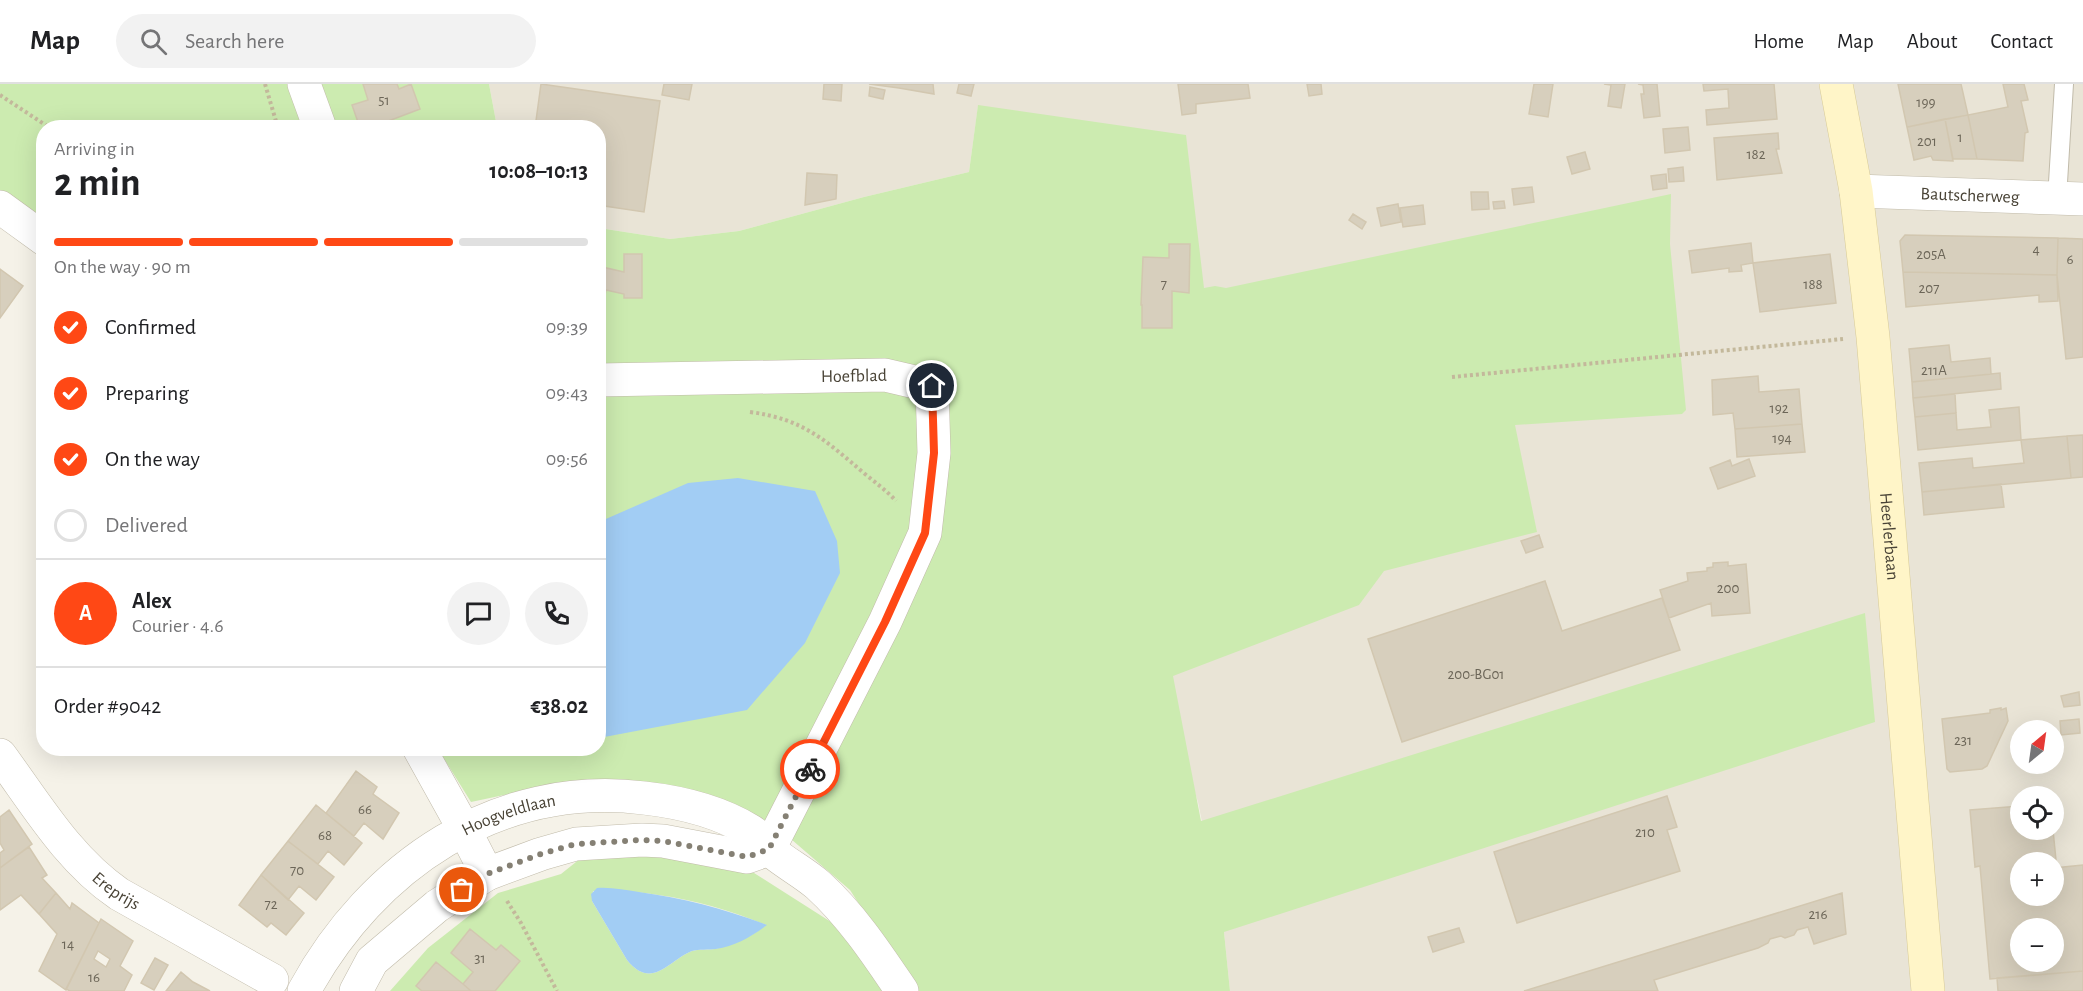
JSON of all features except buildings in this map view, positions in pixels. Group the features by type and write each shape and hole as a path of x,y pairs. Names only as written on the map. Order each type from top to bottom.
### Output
{"street":[{"path":"304,84 317,120"},
{"name":"Heerlerbaan","path":"1836,84 1856,191 1874,337 1928,991"},
{"name":"Bautscherweg","path":"1856,191 2070,199"},
{"path":"0,207 36,233"},
{"name":"Hoefblad","path":"606,380 885,375 932,386 934,453 925,533 885,622 769,849"},
{"name":"Ereprijs","path":"0,755 77,859 98,879 119,894 272,980"},
{"path":"423,756 487,874"},
{"name":"Hoogveldlaan","path":"304,991 332,945 378,890 420,857 464,829 496,815 536,803 573,796 616,794 664,800 700,809 753,832 769,849 817,885 847,915 880,956 902,991"},
{"path":"356,991 372,962 437,906 487,874 541,854 576,844 642,840 663,841 747,857 769,849"}],"lane":[{"path":"2064,84 2070,199"}],"path":[{"path":"265,84 276,120"},
{"path":"0,95 38,120"},
{"path":"1452,377 1874,337"},
{"path":"747,412 768,414 801,425 820,436 885,489 925,533"},
{"path":"487,874 521,923 557,991"}],"shaded area":[{"path":"489,84 2083,84 2083,991 1230,991 1224,932 1198,802 978,106 969,172 864,197 739,231 670,239 606,229 606,120 496,120"}],"green space":[{"path":"0,84 489,84 496,120 36,120 36,220 0,192"},
{"path":"978,105 1186,135 1204,288 1215,286 1226,288 1671,194 1670,244 1686,410 1682,414 1515,425 1537,532 1384,571 1359,605 1173,676 1201,821 1865,613 1875,722 1224,932 1230,991 915,991 850,890 784,833 644,785 566,782 471,802 442,756 606,756 606,229 670,239 739,231 864,197 969,172"},
{"path":"639,850 718,861 754,873 831,922 888,991 390,991 428,948 498,893 561,874 586,854","holes":["593,891 672,897 727,911 766,925 736,943 715,949 692,951 660,970 644,973 627,960 592,901"]}],"water":[{"path":"738,478 815,491 837,541 840,573 805,643 747,710 606,737 606,519 688,483"},
{"path":"597,888 655,894 688,901 767,925 736,943 723,948 692,951 660,970 644,973 627,960 592,901 591,894"}],"way so far":[{"path":"462,890 487,874 576,844 608,841 663,841 747,857 769,849 810,769"}],"route":[{"path":"810,769 885,622 925,533 934,453 932,386"}]}
